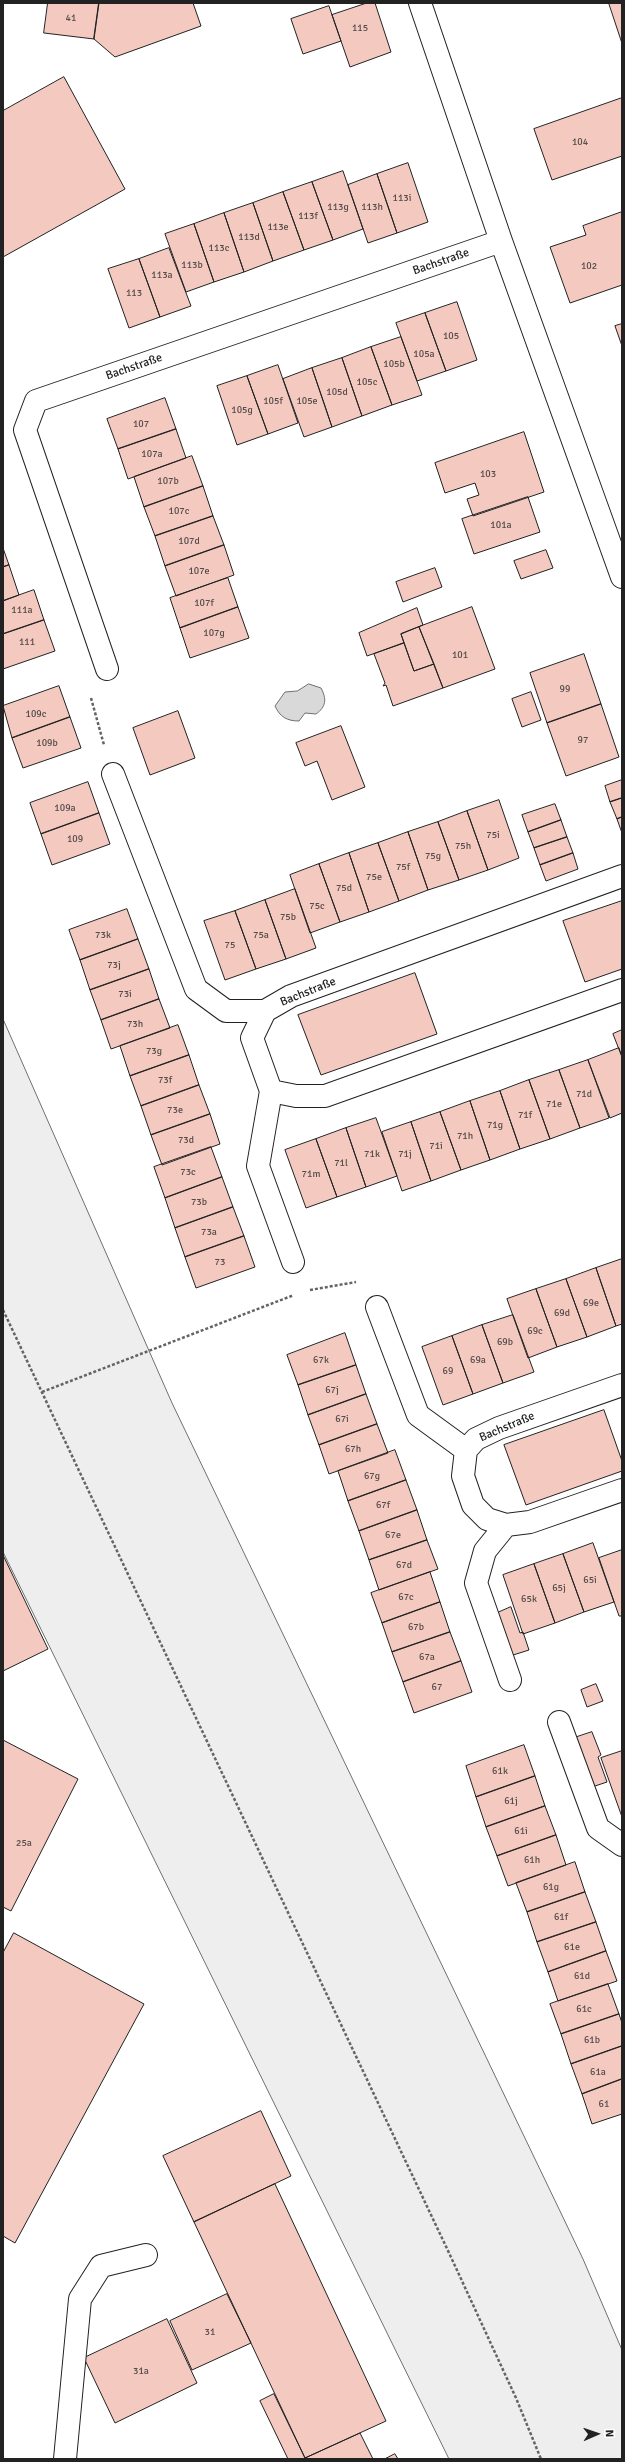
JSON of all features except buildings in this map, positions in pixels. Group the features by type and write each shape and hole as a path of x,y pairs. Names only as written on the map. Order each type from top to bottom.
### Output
{"street":[{"path":"420,3 501,241 622,577"},
{"name":"Bachstraße","path":"107,669 25,430 36,401 501,241"},
{"path":"113,774 196,988 226,1011 265,1011"},
{"name":"Bachstraße","path":"271,1091 252,1038 265,1011 291,996 622,876"},
{"path":"293,1262 258,1166 271,1091 296,1096 325,1096 622,990"},
{"path":"377,1307 418,1415 466,1450"},
{"name":"Bachstraße","path":"622,1385 498,1428 476,1439 466,1450 462,1476 473,1505 487,1519 506,1525 530,1522 622,1490"},
{"path":"506,1525 485,1551 476,1583 510,1680"},
{"path":"559,1722 598,1828 622,1845"},
{"path":"65,2459 80,2299 100,2266 146,2255"}],"path":[{"path":"107,669 89,688 97,725 113,774"},
{"path":"293,1262 305,1291"},
{"path":"42,1392 305,1291 362,1281 377,1307"},
{"path":"3,1310 450,2255 516,2398 541,2459"}],"shaded area":[{"path":"309,684 321,688 325,699 322,709 316,714 305,713 299,721 284,718 275,706 285,692 297,691"},
{"path":"3,1019 172,1403 583,2259 622,2350 622,2459 449,2459 3,1552"}]}
